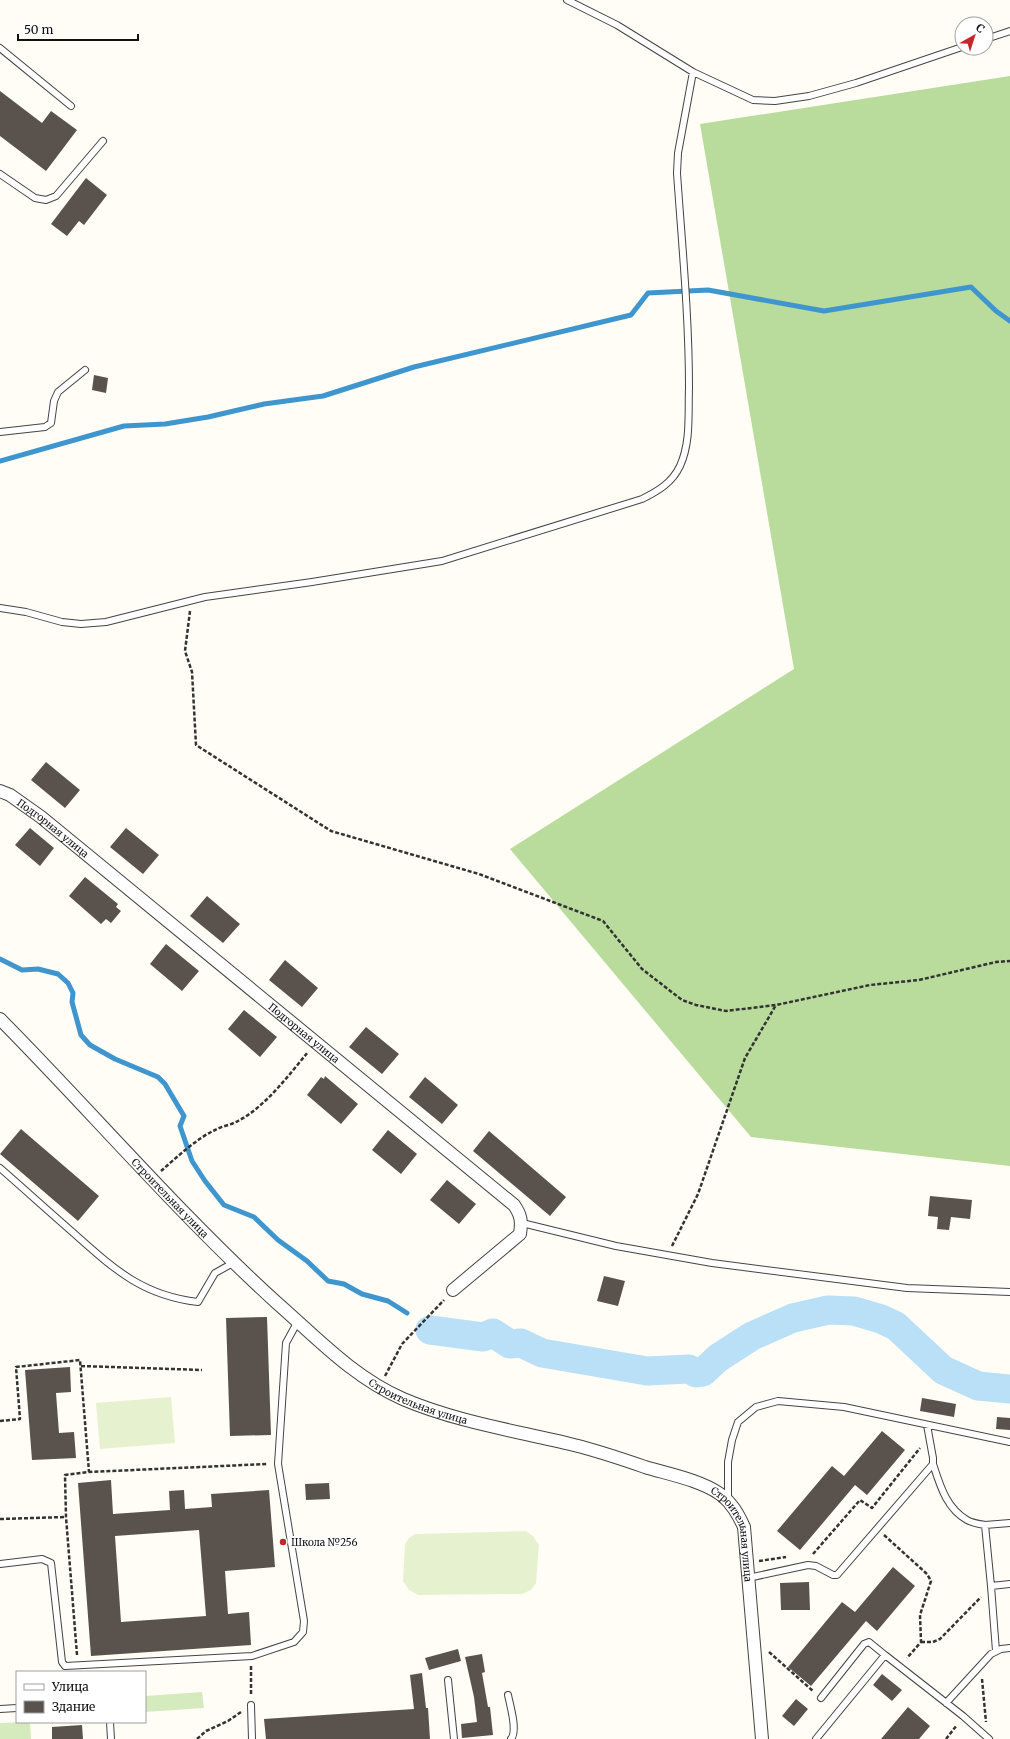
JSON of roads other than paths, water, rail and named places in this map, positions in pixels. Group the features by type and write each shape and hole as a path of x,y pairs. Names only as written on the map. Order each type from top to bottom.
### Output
{"street":[{"name":"Подгорная улица","path":"0,791 10,795 41,817 514,1205 520,1214 522,1223"},
{"name":"Строительная улица","path":"0,1019 59,1078 233,1263 342,1361 379,1387 404,1399 465,1419 578,1446 675,1476 708,1487 728,1501 738,1512 744,1528 762,1739"},
{"path":"453,1290 520,1234 522,1223"}],"lane":[{"path":"568,0 617,26 693,72 753,100 775,101 809,96 856,83 954,50"},
{"path":"994,36 1010,31"},
{"path":"0,48 71,106"},
{"path":"0,608 26,612 62,622 92,624 191,601 442,561 642,499 666,485 675,476 687,442 689,341 677,173 678,153 693,72"},
{"path":"0,174 35,198 46,200 56,196 103,141"},
{"path":"0,432 45,427 51,423 54,401 58,392 85,370"},
{"path":"0,1168 120,1273 153,1291 176,1299 198,1302 214,1273 233,1263"},
{"path":"522,1223 616,1246 712,1263 907,1288 1010,1292"},
{"path":"0,1564 42,1559 51,1563 62,1662 65,1666 252,1656 294,1642 303,1632 304,1626 278,1464 286,1343 298,1321"},
{"path":"728,1501 728,1462 732,1440 738,1422 756,1407 778,1401 844,1406 1010,1442"},
{"path":"748,1578 808,1565 816,1566 833,1576 837,1575 932,1464 933,1458 927,1425"},
{"path":"932,1464 948,1503 958,1513 968,1520 985,1525 1010,1524"},
{"path":"985,1525 996,1651"},
{"path":"991,1586 1010,1584"},
{"path":"821,1698 864,1644 869,1642 963,1716 988,1739"},
{"path":"946,1703 991,1654 996,1651 1010,1648"},
{"path":"816,1739 885,1655"},
{"path":"448,1680 454,1739"},
{"path":"508,1695 515,1730 511,1739"},
{"path":"251,1706 252,1739"},
{"path":"0,1709 16,1708"},
{"path":"110,1723 111,1739"}],"waterway":[{"path":"0,461 124,426 165,424 208,417 264,404 323,396 414,367 631,315 648,293 708,290 824,311 971,287 996,311 1010,321"},
{"path":"0,959 22,970 38,969 58,974 68,983 73,993 72,1002 81,1035 90,1045 115,1059 158,1077 165,1084 184,1116 180,1126 192,1161 205,1181 224,1205 254,1217 278,1240 307,1261 328,1281 344,1284 362,1294 388,1301 407,1313"},
{"path":"430,1330 483,1337 493,1333 510,1344 521,1343 542,1353 647,1371 689,1369 696,1373 703,1372 718,1358 752,1336 793,1318 828,1310 854,1311 881,1319 896,1326 943,1370 978,1386 1010,1389"}],"place":[{"name":"Школа №256","path":"283,1542"}]}
